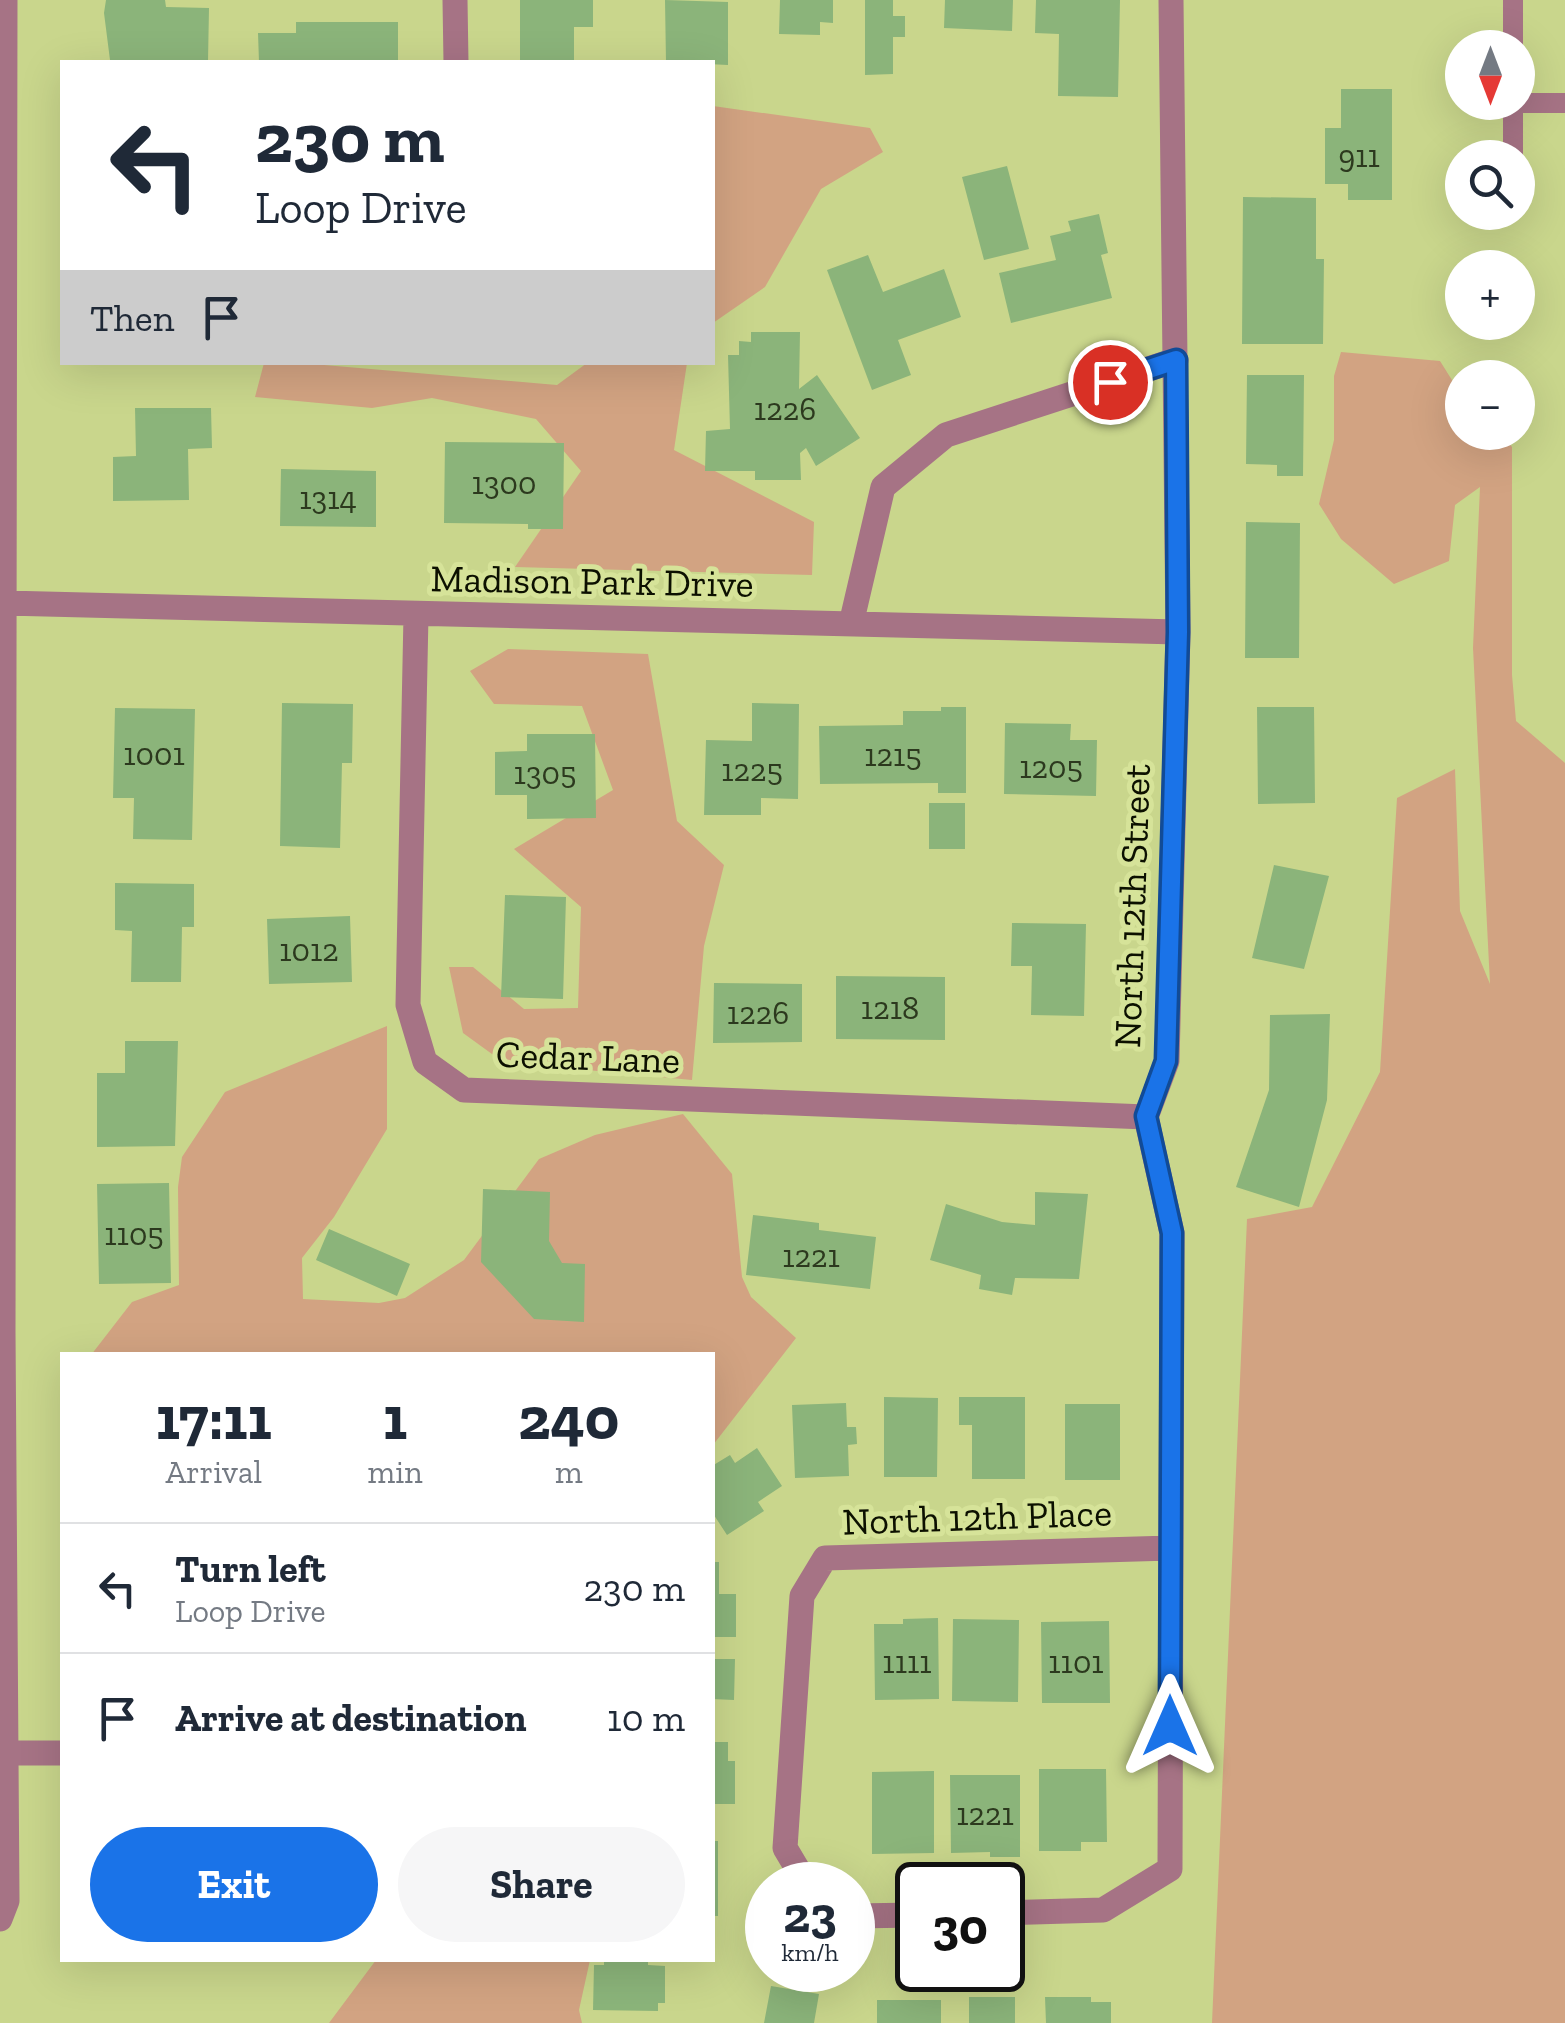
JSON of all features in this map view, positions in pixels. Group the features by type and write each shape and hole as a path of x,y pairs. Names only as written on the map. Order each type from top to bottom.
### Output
{"street":[{"path":"0,1919 7,1900 3,1408 5,0"},
{"path":"455,0 456,60"},
{"name":"North 12th Street","path":"1146,1116 1166,1061 1178,632 1171,0"},
{"path":"851,624 882,487 895,476 946,435 1176,360"},
{"name":"Madison Park Drive","path":"5,603 1178,632"},
{"name":"Cedar Lane","path":"416,615 408,1005 425,1062 464,1090 1146,1116"},
{"path":"1025,1912 1104,1910 1170,1868 1172,1233 1146,1116"},
{"name":"North 12th Place","path":"793,1862 784,1848 802,1596 825,1558 1170,1548"},
{"path":"6,1753 60,1753"}],"lane":[{"path":"1513,0 1513,30"},
{"path":"1535,103 1565,102"}],"shaded area":[{"path":"715,106 870,128 883,152 821,189 765,287 715,322"},
{"path":"1341,352 1440,361 1445,369 1445,450 1512,450 1512,675 1516,721 1565,763 1565,2023 1212,2023 1247,1219 1312,1207 1380,1072 1397,798 1455,769 1460,911 1490,984 1473,648 1480,487 1455,505 1449,561 1394,584 1341,539 1319,504 1334,440 1334,376"},
{"path":"263,365 324,365 557,385 584,365 687,365 674,450 814,522 812,575 515,567 581,471 536,419 432,398 372,408 255,397"},
{"path":"508,649 648,654 677,821 724,865 704,946 692,1080 503,1062 463,1033 449,967 473,967 524,1009 578,1008 581,907 514,849 613,790 582,706 494,704 470,671"},
{"path":"387,1026 387,1129 334,1217 302,1258 303,1299 379,1303 405,1298 464,1260 539,1159 595,1135 683,1114 732,1174 742,1277 751,1297 796,1338 715,1442 715,1352 93,1352 132,1302 179,1285 178,1187 182,1157 225,1092"},
{"path":"375,1962 590,1962 579,2010 582,2023 329,2023"}],"building":[{"path":"106,0 165,0 166,7 209,8 208,60 110,60"},
{"path":"520,0 593,0 593,27 574,27 574,60 520,60"},
{"path":"665,0 728,2 728,65 715,64 715,60 666,60"},
{"path":"780,0 833,0 833,23 820,22 820,35 779,34"},
{"path":"865,0 893,0 893,16 905,16 905,37 893,37 893,74 865,75"},
{"path":"945,0 1013,0 1012,31 944,28"},
{"path":"1036,0 1120,0 1118,97 1058,96 1059,34 1035,33"},
{"path":"296,22 398,22 398,60 259,60 258,33 296,33"},
{"path":"1341,89 1392,89 1392,200 1348,200 1348,184 1325,184 1325,128 1341,128"},
{"path":"1007,166 1029,249 984,260 962,177"},
{"path":"1243,197 1316,198 1316,259 1324,259 1323,344 1242,344"},
{"path":"1099,214 1108,253 1101,255 1112,298 1011,323 999,273 1056,260 1050,236 1071,231 1068,221"},
{"path":"868,255 883,292 944,269 961,317 898,340 911,375 872,390 827,270"},
{"path":"751,332 800,332 799,389 817,375 860,438 816,466 806,448 800,453 801,480 755,480 755,471 705,471 706,431 730,429 728,355 739,355 739,341 751,342"},
{"path":"1247,375 1304,375 1303,476 1277,476 1277,465 1246,464"},
{"path":"135,408 211,408 212,448 188,449 189,500 113,501 113,457 136,456"},
{"path":"445,442 564,443 563,529 528,529 528,524 444,523"},
{"path":"281,469 376,471 376,527 280,526"},
{"path":"1246,522 1300,523 1299,658 1245,658"},
{"path":"282,703 353,704 352,763 342,763 340,848 280,846"},
{"path":"752,703 799,704 798,799 761,798 761,815 704,815 706,740 752,741"},
{"path":"941,707 966,707 966,793 938,793 938,783 820,784 819,726 903,725 903,711 941,711"},
{"path":"1257,707 1314,707 1315,803 1258,804"},
{"path":"115,708 195,709 192,840 133,839 134,798 113,798"},
{"path":"1005,723 1071,724 1070,740 1097,740 1096,796 1004,794"},
{"path":"527,734 595,734 596,818 527,819 527,795 495,795 495,752 527,751"},
{"path":"929,803 965,803 965,849 929,849"},
{"path":"1274,865 1329,876 1304,969 1252,958"},
{"path":"115,883 194,884 194,927 182,927 181,982 131,982 132,931 115,930"},
{"path":"505,895 566,897 563,999 501,997"},
{"path":"350,916 352,982 269,984 267,919"},
{"path":"1012,923 1086,924 1084,1016 1031,1015 1032,966 1011,966"},
{"path":"836,976 945,977 945,1040 836,1039"},
{"path":"714,983 802,984 802,1042 713,1043"},
{"path":"1330,1014 1327,1100 1299,1207 1236,1187 1269,1090 1270,1015"},
{"path":"125,1041 178,1041 175,1146 97,1147 97,1073 125,1073"},
{"path":"169,1183 171,1283 99,1284 97,1184"},
{"path":"483,1189 550,1192 549,1241 562,1263 585,1264 584,1322 534,1319 481,1262"},
{"path":"1035,1192 1088,1194 1079,1279 1015,1278 1012,1295 979,1289 981,1275 930,1260 946,1204 1002,1222 1035,1225"},
{"path":"753,1215 819,1223 819,1230 876,1237 870,1289 746,1275"},
{"path":"329,1229 410,1264 397,1296 316,1260"},
{"path":"884,1397 938,1398 937,1477 884,1477"},
{"path":"959,1397 1025,1397 1025,1479 972,1479 972,1425 959,1425"},
{"path":"846,1403 847,1427 856,1427 857,1444 848,1445 849,1476 795,1478 792,1405"},
{"path":"1065,1404 1120,1404 1120,1480 1065,1480"},
{"path":"757,1448 782,1486 758,1502 764,1511 727,1535 715,1517 715,1464 730,1455 735,1463"},
{"path":"715,1562 719,1562 719,1594 736,1594 736,1637 715,1637"},
{"path":"938,1618 939,1699 875,1700 874,1624"},
{"path":"953,1619 1019,1620 1018,1702 952,1701"},
{"path":"1109,1621 1110,1703 1042,1703 1041,1622"},
{"path":"715,1659 735,1659 734,1700 715,1699"},
{"path":"715,1742 728,1742 728,1761 735,1761 735,1804 715,1804"},
{"path":"1039,1769 1106,1769 1107,1842 1081,1842 1081,1851 1039,1851"},
{"path":"934,1771 934,1853 872,1854 872,1772"},
{"path":"950,1775 1020,1775 1020,1857 990,1857 990,1852 951,1853"},
{"path":"715,1841 718,1841 715,1916"},
{"path":"648,1962 665,1966 665,2003 658,2003 658,2011 593,2010 594,1965"},
{"path":"770,1992 819,1994 814,2023 764,2023"},
{"path":"969,1997 1015,1997 1015,2023 969,2023"},
{"path":"1045,1997 1091,1997 1091,2002 1111,2002 1111,2023 1046,2023"},
{"path":"877,2000 941,2000 941,2023 877,2023"}],"route":[{"path":"1110,382 1176,360 1178,632 1166,1061 1146,1116 1172,1233 1170,1726"}]}
